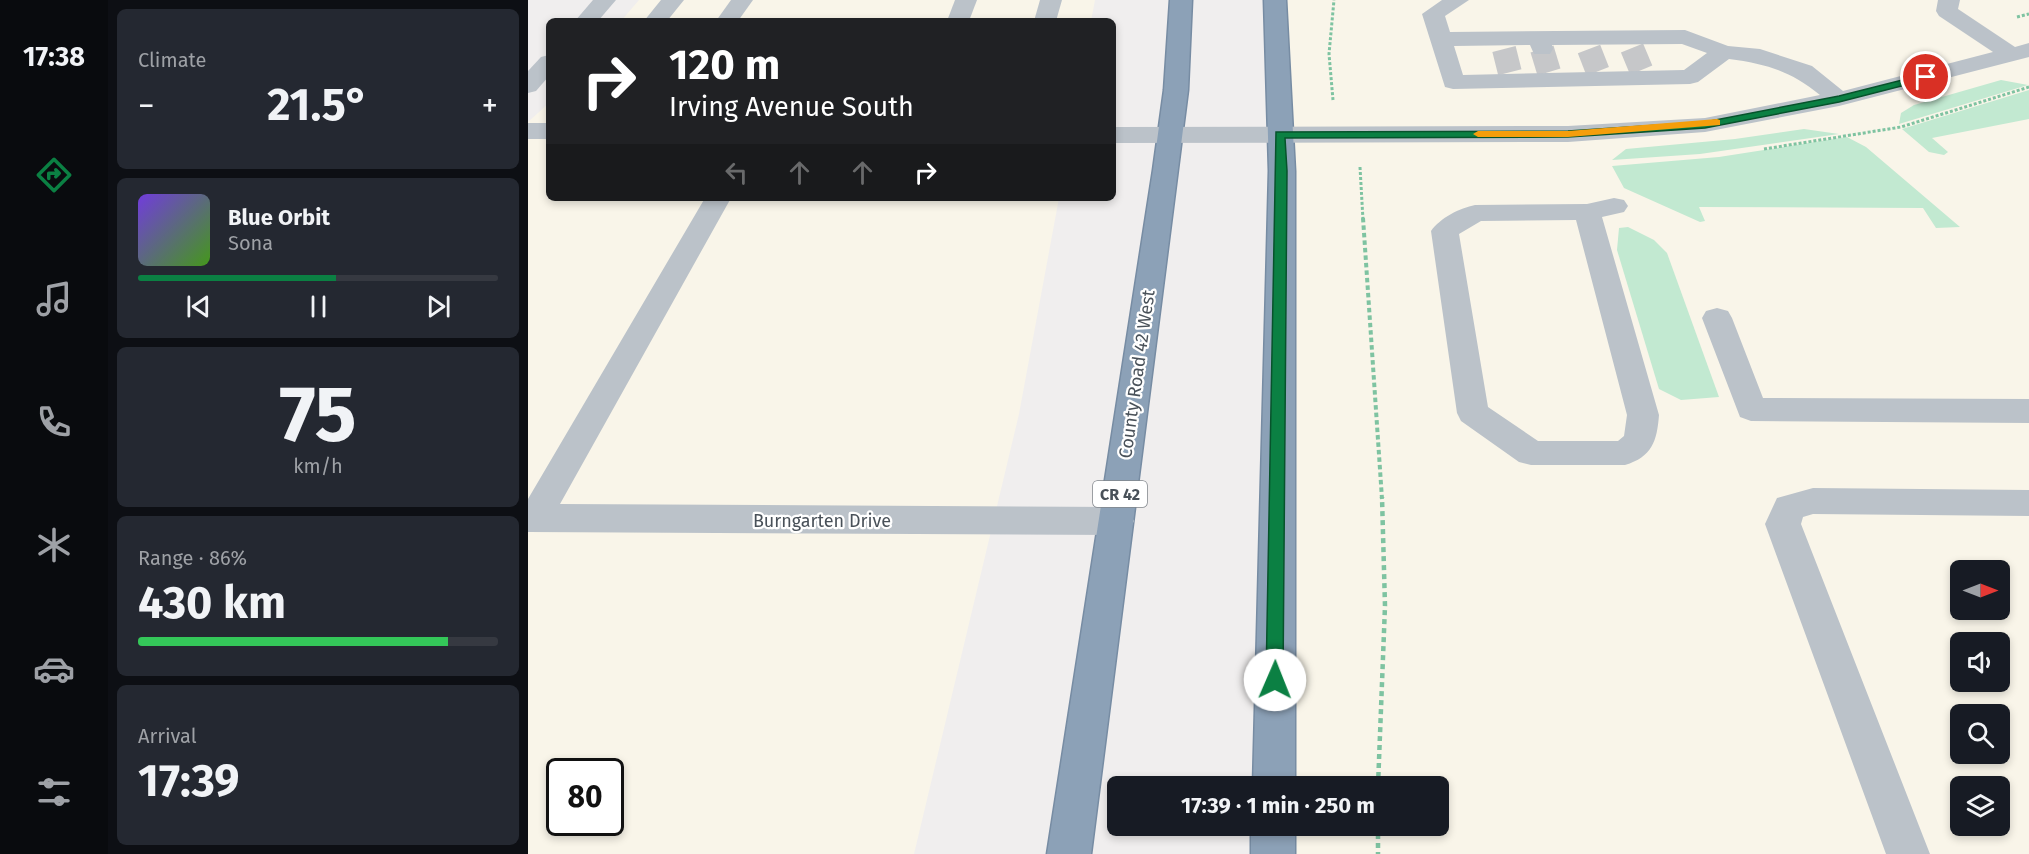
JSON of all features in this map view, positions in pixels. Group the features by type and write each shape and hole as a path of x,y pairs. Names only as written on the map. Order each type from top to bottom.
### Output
{"highway":[{"name":"County Road 42 West","path":"1069,854 1171,135 1181,0"},
{"path":"1274,776 1282,171 1275,0"},
{"path":"1273,836 1273,854"}],"street":[{"path":"589,18 604,0"},
{"path":"658,18 673,0"},
{"path":"729,18 742,0"},
{"path":"959,18 966,0"},
{"path":"1046,18 1051,0"},
{"path":"1458,0 1433,14 1453,82 1510,77 1554,90 1600,76 1690,77 1724,52"},
{"path":"1949,0 1947,11 2020,52"},
{"path":"1441,39 1503,44 1630,43 1685,37 1724,52 1760,56 1804,71 1839,99"},
{"path":"1116,135 1568,134 1705,125 1839,99 2020,52"},
{"path":"528,86 546,65"},
{"path":"1554,90 1568,134"},
{"path":"528,131 546,131"},
{"path":"531,518 716,201"},
{"path":"1600,209 1643,415 1641,441 1625,453 1531,453 1473,413 1445,231 1475,213 1600,209"},
{"path":"1717,318 1751,409 2029,411"},
{"path":"1908,854 1782,524 1789,508 1813,501 2029,503"},
{"name":"Burngarten Drive","path":"531,518 1116,521"}],"path":[{"path":"1332,100 1360,165 1382,502 1385,606 1378,776"},
{"path":"1378,836 1378,854"}],"shaded area":[{"path":"639,0 1095,0 1092,18 624,18"},
{"path":"1275,0 2029,0 2029,854 1273,854 1273,836 1449,836 1449,776 1274,776"},
{"path":"546,106 546,201 1058,201 1019,414 914,854 528,854 528,122"}],"green space":[{"path":"2001,80 2028,85 1899,124 1901,113 1914,105"},
{"path":"2029,90 2029,119 1932,138 1948,152 1944,155 1929,152 1902,129"},
{"path":"1804,129 1839,134 1700,154 1612,160 1626,149 1735,139"},
{"path":"1847,137 1866,147 1960,227 1936,228 1923,208 1699,207 1705,221 1700,222 1624,188 1612,166 1719,157"},
{"path":"1628,227 1654,240 1667,253 1719,397 1681,400 1659,389 1617,250 1619,228"}],"tunnel":[{"path":"1632,48 1642,72"},
{"path":"1504,49 1510,73"},
{"path":"1542,49 1549,72"},
{"path":"1589,49 1598,72"}],"slow traffic":[{"path":"1478,134 1568,134 1717,123"}],"route":[{"path":"1275,680 1282,171 1280,135 1568,134 1705,125 1839,99 1926,77"}]}
